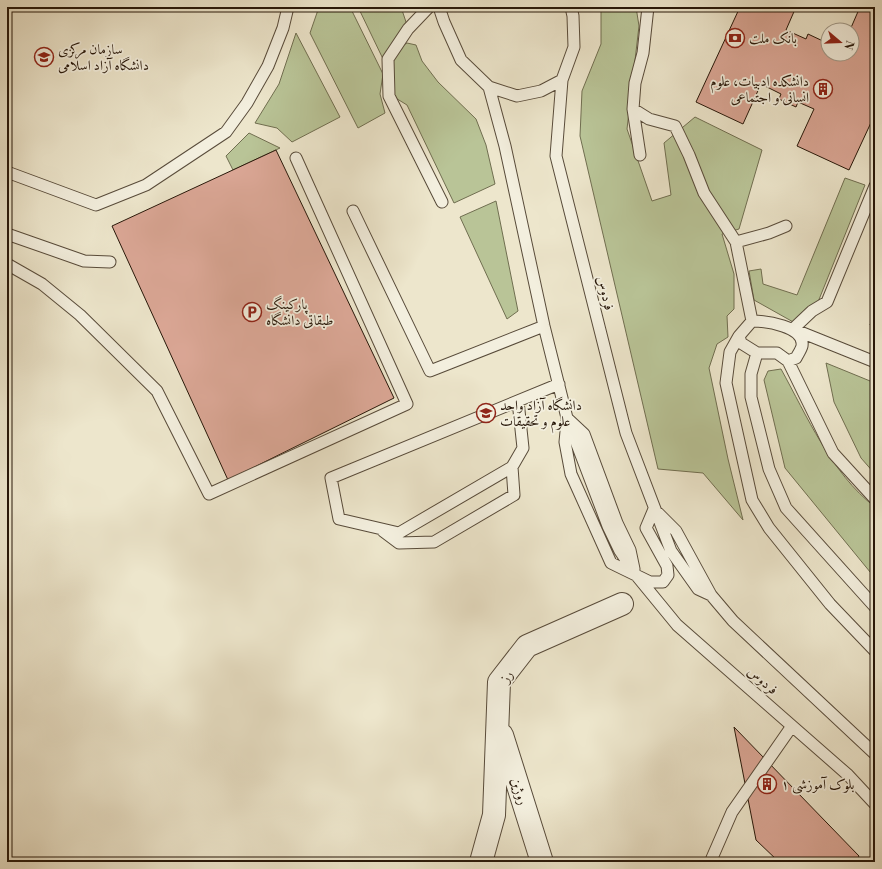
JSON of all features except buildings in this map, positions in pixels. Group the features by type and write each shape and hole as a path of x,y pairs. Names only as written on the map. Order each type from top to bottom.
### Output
{"street":[{"name":"رز","path":"481,862 494,815 499,682 527,646 622,604"},
{"name":"روژین","path":"498,721 542,862"}],"lane":[{"path":"7,172 96,205 146,185 226,132 247,103 268,66 283,28 288,7"},
{"path":"429,7 408,29 388,59 389,96 442,202"},
{"path":"439,7 461,60 488,87 517,96 541,91 562,80"},
{"name":"فردوس","path":"571,7 573,16 574,47 562,80 556,156 626,434 654,509 676,531 711,595 733,621 875,754"},
{"path":"640,154 633,109 635,83 643,53 648,7"},
{"path":"488,87 506,146 544,326 567,418 565,442 571,474 612,563 650,582 663,582 668,575 667,566 646,528 654,509"},
{"path":"633,109 649,119 674,126 689,155 704,193 736,242 752,321"},
{"path":"7,264 42,284 80,315 157,391 210,494 407,404 296,158"},
{"path":"793,329 812,311 827,302 875,186"},
{"path":"353,211 430,371 544,326"},
{"path":"736,242 786,226"},
{"path":"7,234 84,261 110,262"},
{"path":"875,362 793,329 763,321 752,321 739,336 730,352 726,383 752,500 769,528 830,604 875,651"},
{"path":"788,361 796,358 802,345 800,335 793,329"},
{"path":"739,336 741,343 757,353 777,353 788,361 833,453 875,499"},
{"path":"757,353 751,374 751,397 768,469 786,508 875,607"},
{"path":"518,401 523,448 512,467 399,533 339,519 331,478 559,384"},
{"name":"فردوس","path":"567,418 608,526 620,551 636,575 677,625 848,775 875,804"},
{"path":"378,527 399,543 434,542 514,495 512,467"},
{"path":"713,862 712,858 732,812 792,726"}],"green space":[{"path":"319,7 350,7 383,74 380,94 385,113 358,128 310,33"},
{"path":"358,7 401,7 407,25 384,61"},
{"path":"601,7 636,7 639,26 627,129 652,201 671,195 664,143 695,117 762,150 739,229 722,234 734,274 734,309 727,316 728,337 717,344 709,368 728,459 743,520 703,473 658,469 580,136 582,91 601,44"},
{"path":"296,33 340,117 292,142 277,128 255,123 279,84"},
{"path":"407,43 416,45 422,61 438,82 476,119 486,145 495,184 454,203 407,105 394,97 392,74 393,60 400,48"},
{"path":"249,133 280,148 233,170 226,156"},
{"path":"845,178 865,185 818,302 795,323 754,300 749,271 761,269 763,284 797,295"},
{"path":"496,201 518,311 507,319 460,217"},
{"path":"826,363 875,383 875,424 872,434 875,440 875,474 861,458 834,402"},
{"path":"781,369 821,443 833,461 845,478 875,507 875,578 785,468 764,380 768,371"}],"place":[{"name":"بانک ملت","path":"735,38"},
{"name":"سازمان مرکزی دانشگاه آزاد اسلامی","path":"44,57"},
{"name":"دانشکده ادبیات، علوم انسانی و اجتماعی","path":"823,89"},
{"name":"پارکینگ طبقاتی دانشگاه","path":"252,312"},
{"name":"دانشگاه آزاد واحد علوم و تحقیقات","path":"486,413"},
{"name":"بلوک آموزشی ۱","path":"767,784"}]}
